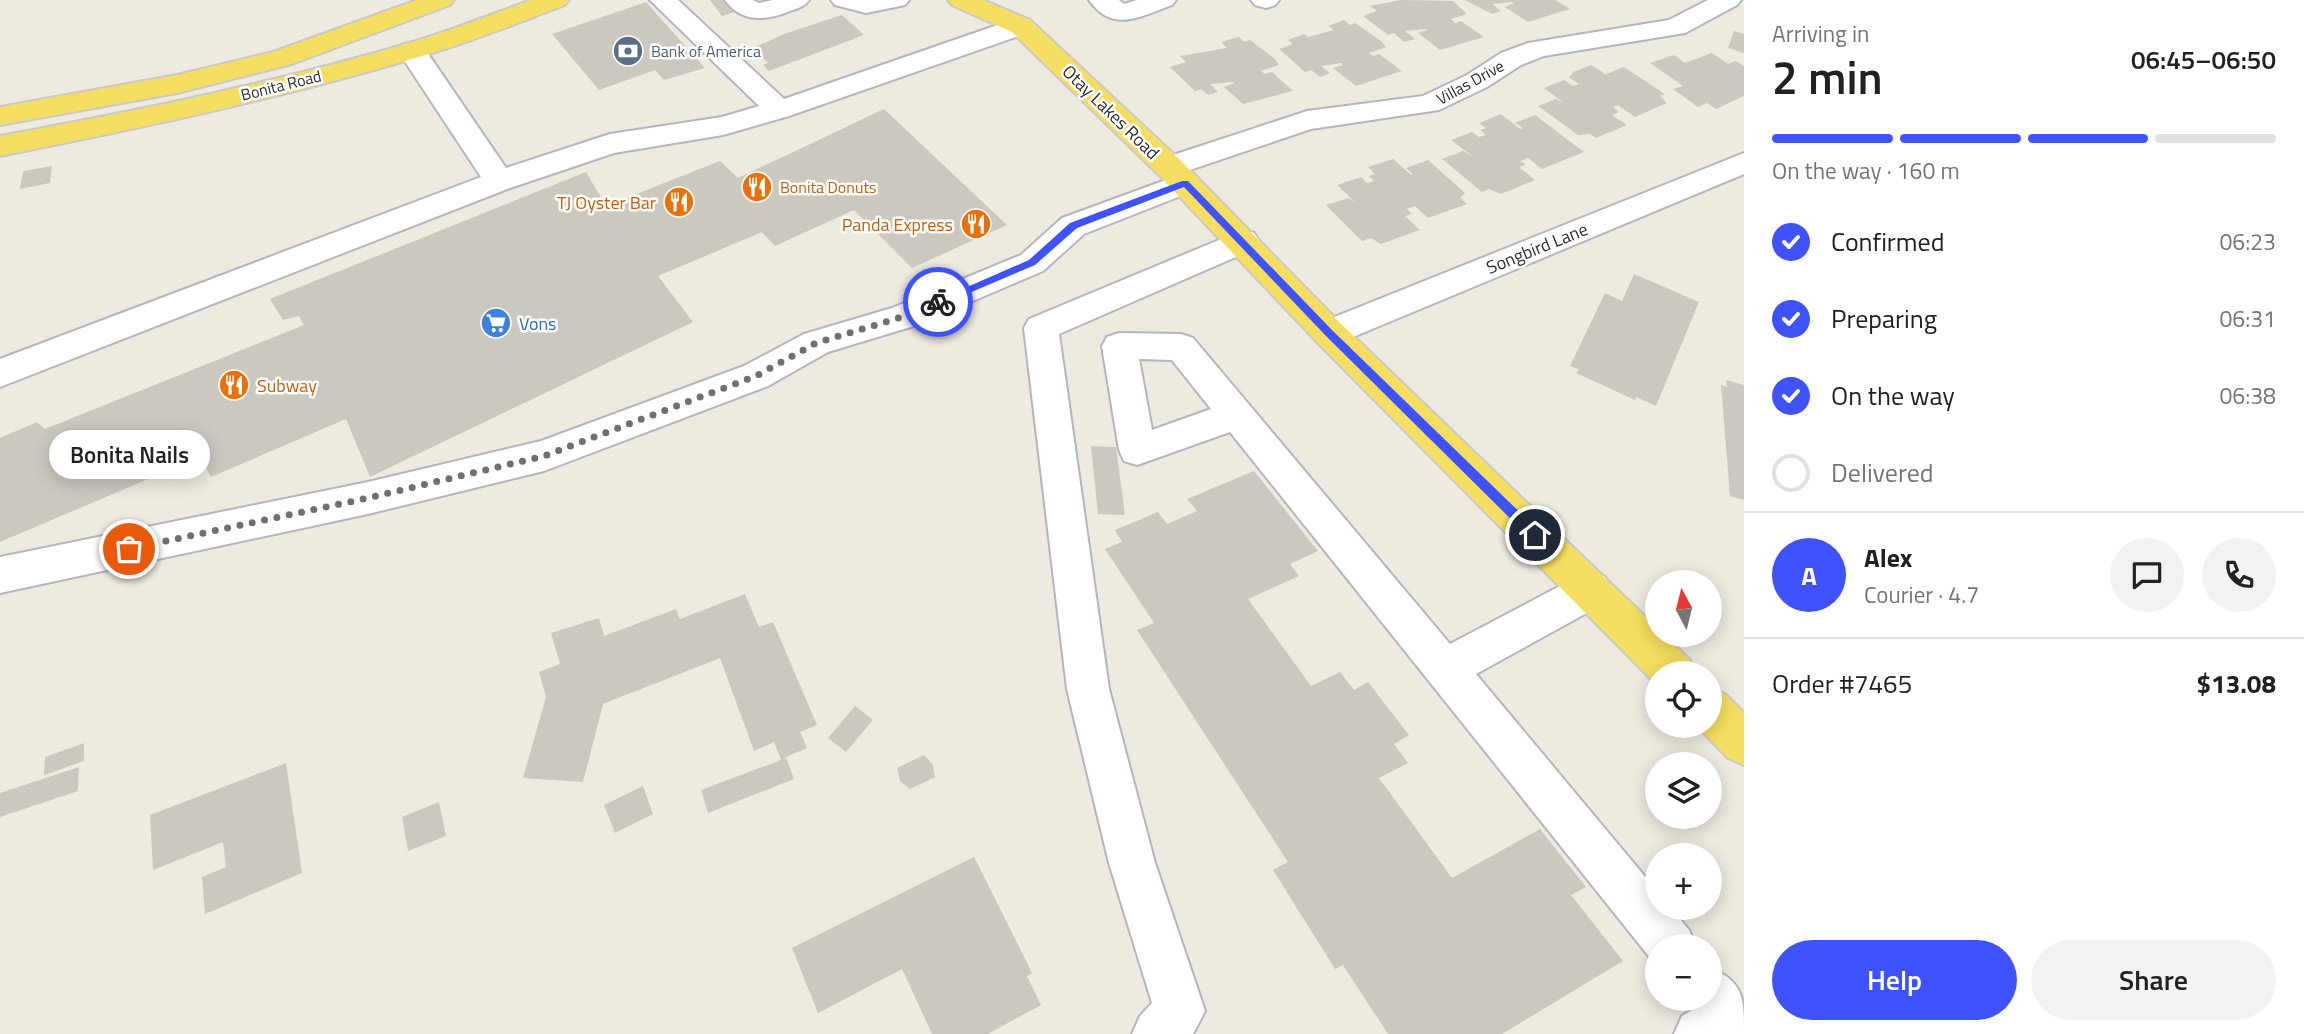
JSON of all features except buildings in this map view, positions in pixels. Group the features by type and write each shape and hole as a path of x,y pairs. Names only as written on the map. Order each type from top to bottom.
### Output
{"main road":[{"name":"Bonita Road","path":"0,146 170,114 412,51 556,0"},
{"name":"Otay Lakes Road","path":"961,0 1021,13 1329,333 1662,661"},
{"name":"Bonita Road","path":"0,117 177,85 282,58 454,3"},
{"path":"412,51 419,26 454,3"},
{"path":"1722,721 1744,743"}],"street":[{"path":"663,0 779,110"},
{"path":"738,0 748,11 759,12 796,0"},
{"path":"844,0 866,5 896,0"},
{"path":"1102,0 1121,14 1163,0"},
{"path":"1131,28 1187,0"},
{"name":"Villas Drive","path":"0,575 368,498 544,456 756,376 816,343 902,317 1032,263 1073,226 1177,175 1307,120 1429,104 1477,81 1511,59 1538,48 1676,27 1728,0"},
{"path":"0,373 499,181 610,144 723,126 779,110 1021,13"},
{"path":"412,51 499,181"},
{"name":"Songbird Lane","path":"1329,333 1744,163"},
{"path":"1158,1034 1181,1011 1132,863 1088,689 1041,328 1243,241"},
{"path":"1237,415 1661,934"},
{"path":"1445,669 1591,590"},
{"path":"1700,1034 1729,1016 1722,1007"}],"way so far":[{"path":"129,549 368,498 544,456 756,376 816,343 902,317 938,302"}],"place":[{"name":"Bank of America","path":"628,51"},
{"name":"Bonita Donuts","path":"757,187"},
{"name":"TJ Oyster Bar","path":"679,202"},
{"name":"Panda Express","path":"976,224"},
{"name":"Vons","path":"496,323"},
{"name":"Subway","path":"234,385"},
{"name":"Bonita Nails","path":"129,549"}],"route":[{"path":"938,302 1032,263 1073,226 1185,183 1329,333 1535,535"}]}
